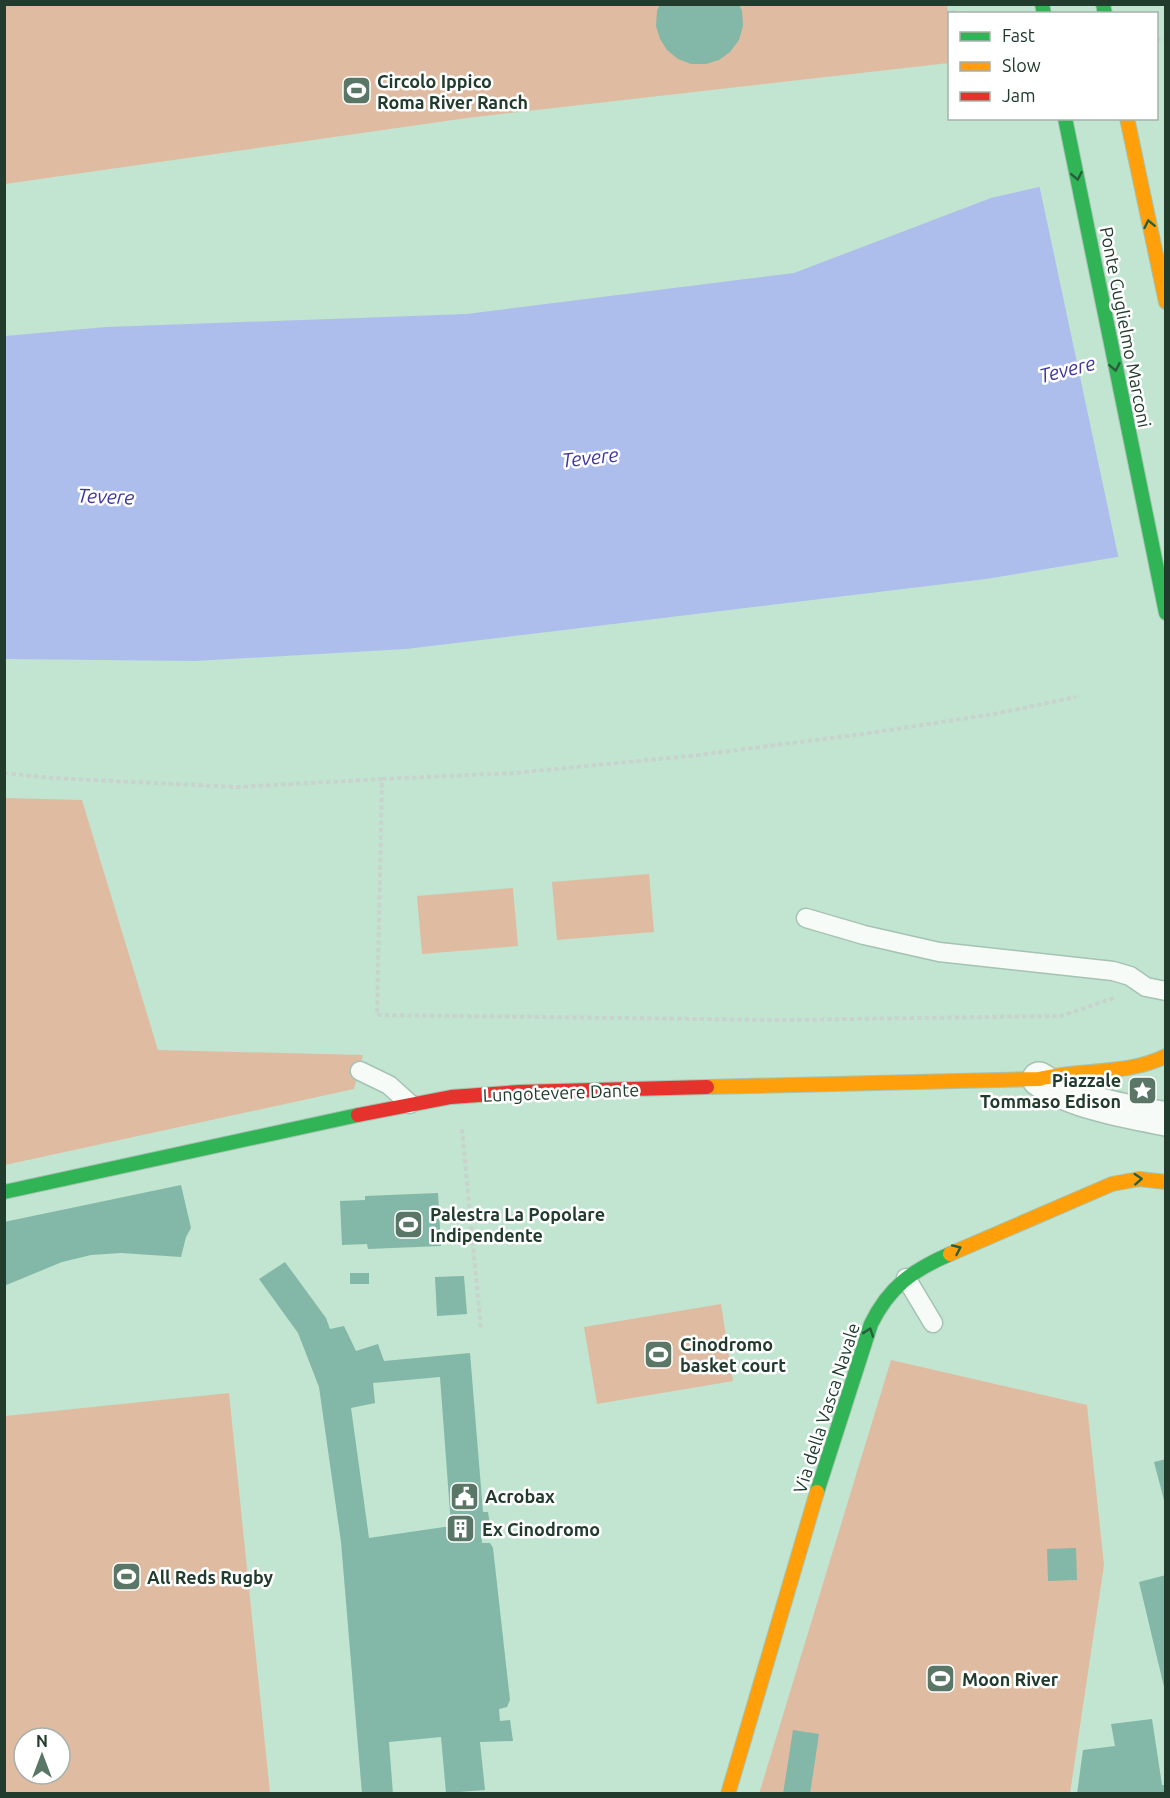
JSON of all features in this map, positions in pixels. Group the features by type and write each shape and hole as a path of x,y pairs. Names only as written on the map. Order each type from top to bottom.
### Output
{"street":[{"name":"Ponte Guglielmo Marconi","path":"1065,120 1166,613"},
{"path":"1127,120 1166,302"},
{"path":"1039,1079 1061,1074 1130,1069 1151,1064 1166,1056"},
{"path":"1039,1079 1065,1094 1120,1110 1166,1119"},
{"name":"Lungotevere Dante","path":"4,1192 410,1104 487,1093 1039,1079"},
{"path":"1120,1110 1166,1141"},
{"name":"Via della Vasca Navale","path":"729,1794 830,1447 871,1324 885,1299 906,1278 949,1253 1112,1184 1139,1178 1166,1182"}],"lane":[{"path":"806,918 864,935 939,952 1113,971 1130,976 1146,987 1166,991"},
{"path":"360,1071 389,1085 410,1104"},
{"path":"906,1278 933,1323"}],"path":[{"path":"4,773 50,778 238,787 514,773 702,754 885,731 994,714 1076,697"},
{"path":"382,779 377,1015 780,1020 1061,1016 1146,987"},
{"path":"462,1134 481,1329"}],"shaded area":[{"name":"Circolo Ippico Roma River Ranch","path":"4,5 947,5 948,63 467,118 5,184"},
{"path":"5,798 82,800 158,1050 363,1055 354,1089 5,1165"},
{"path":"649,874 654,932 557,940 552,882"},
{"path":"513,888 518,946 422,954 417,896"},
{"name":"Cinodromo basket court","path":"721,1304 733,1381 597,1404 584,1327"},
{"name":"Moon River","path":"891,1360 1087,1405 1104,1565 1070,1793 759,1794"},
{"name":"All Reds Rugby","path":"229,1393 270,1793 5,1793 5,1416"}],"water":[{"name":"Tevere","path":"1165,158 1165,549 986,579 406,649 195,661 5,659 5,336 106,327 467,314 794,273 991,198"}],"pier":[{"path":"1166,155 1166,552 1119,560 1039,184"}],"building":[{"path":"660,4 739,4 743,26 739,40 730,52 719,60 706,64 691,64 678,59 667,50 660,39 656,26"},
{"path":"181,1185 191,1228 181,1257 121,1253 91,1255 62,1262 4,1286 4,1222"},
{"path":"438,1193 441,1246 368,1249 367,1244 342,1245 340,1201 365,1200 365,1196"},
{"name":"Ex Cinodromo","path":"285,1262 326,1318 330,1329 344,1326 356,1351 378,1344 384,1361 470,1353 483,1512 488,1512 490,1525 481,1534 482,1543 490,1543 493,1548 510,1700 507,1707 499,1709 500,1721 510,1720 513,1741 480,1742 485,1790 446,1793 441,1737 389,1742 393,1794 362,1794 341,1542 319,1387 298,1333 259,1279","holes":["440,1377 451,1526 369,1538 351,1408 375,1403 373,1383"]},
{"path":"350,1273 369,1273 369,1284 350,1284"},
{"path":"464,1276 467,1314 437,1316 435,1277"},
{"path":"1166,1459 1166,1504 1165,1504 1154,1462"},
{"path":"1076,1548 1077,1580 1048,1581 1047,1549"},
{"path":"1166,1575 1166,1691 1165,1691 1139,1582"},
{"path":"1152,1719 1162,1785 1166,1785 1166,1794 1077,1794 1083,1750 1115,1746 1111,1724"},
{"path":"793,1730 819,1734 810,1794 783,1794"}],"traffic: fast":[{"path":"1042,4 1044,12"},
{"path":"1103,4 1105,12"},
{"path":"1065,120 1166,613"},
{"path":"4,1192 358,1115"},
{"path":"817,1492 871,1324 878,1311 894,1290 913,1273 950,1254"}],"traffic: slow":[{"path":"1127,120 1166,302"},
{"path":"707,1087 1039,1079 1119,1069 1166,1056"},
{"path":"950,1254 1112,1184 1139,1179 1166,1182"},
{"path":"728,1794 817,1492"}],"traffic: jam":[{"path":"358,1115 451,1097 519,1092 707,1087"}],"place":[{"name":"Circolo Ippico Roma River Ranch","path":"356,91"},
{"name":"Piazzale Tommaso Edison","path":"1142,1090"},
{"name":"Palestra La Popolare Indipendente","path":"409,1224"},
{"name":"Cinodromo basket court","path":"659,1354"},
{"name":"Acrobax","path":"464,1496"},
{"name":"Ex Cinodromo","path":"461,1529"},
{"name":"All Reds Rugby","path":"126,1577"},
{"name":"Moon River","path":"941,1679"}]}
